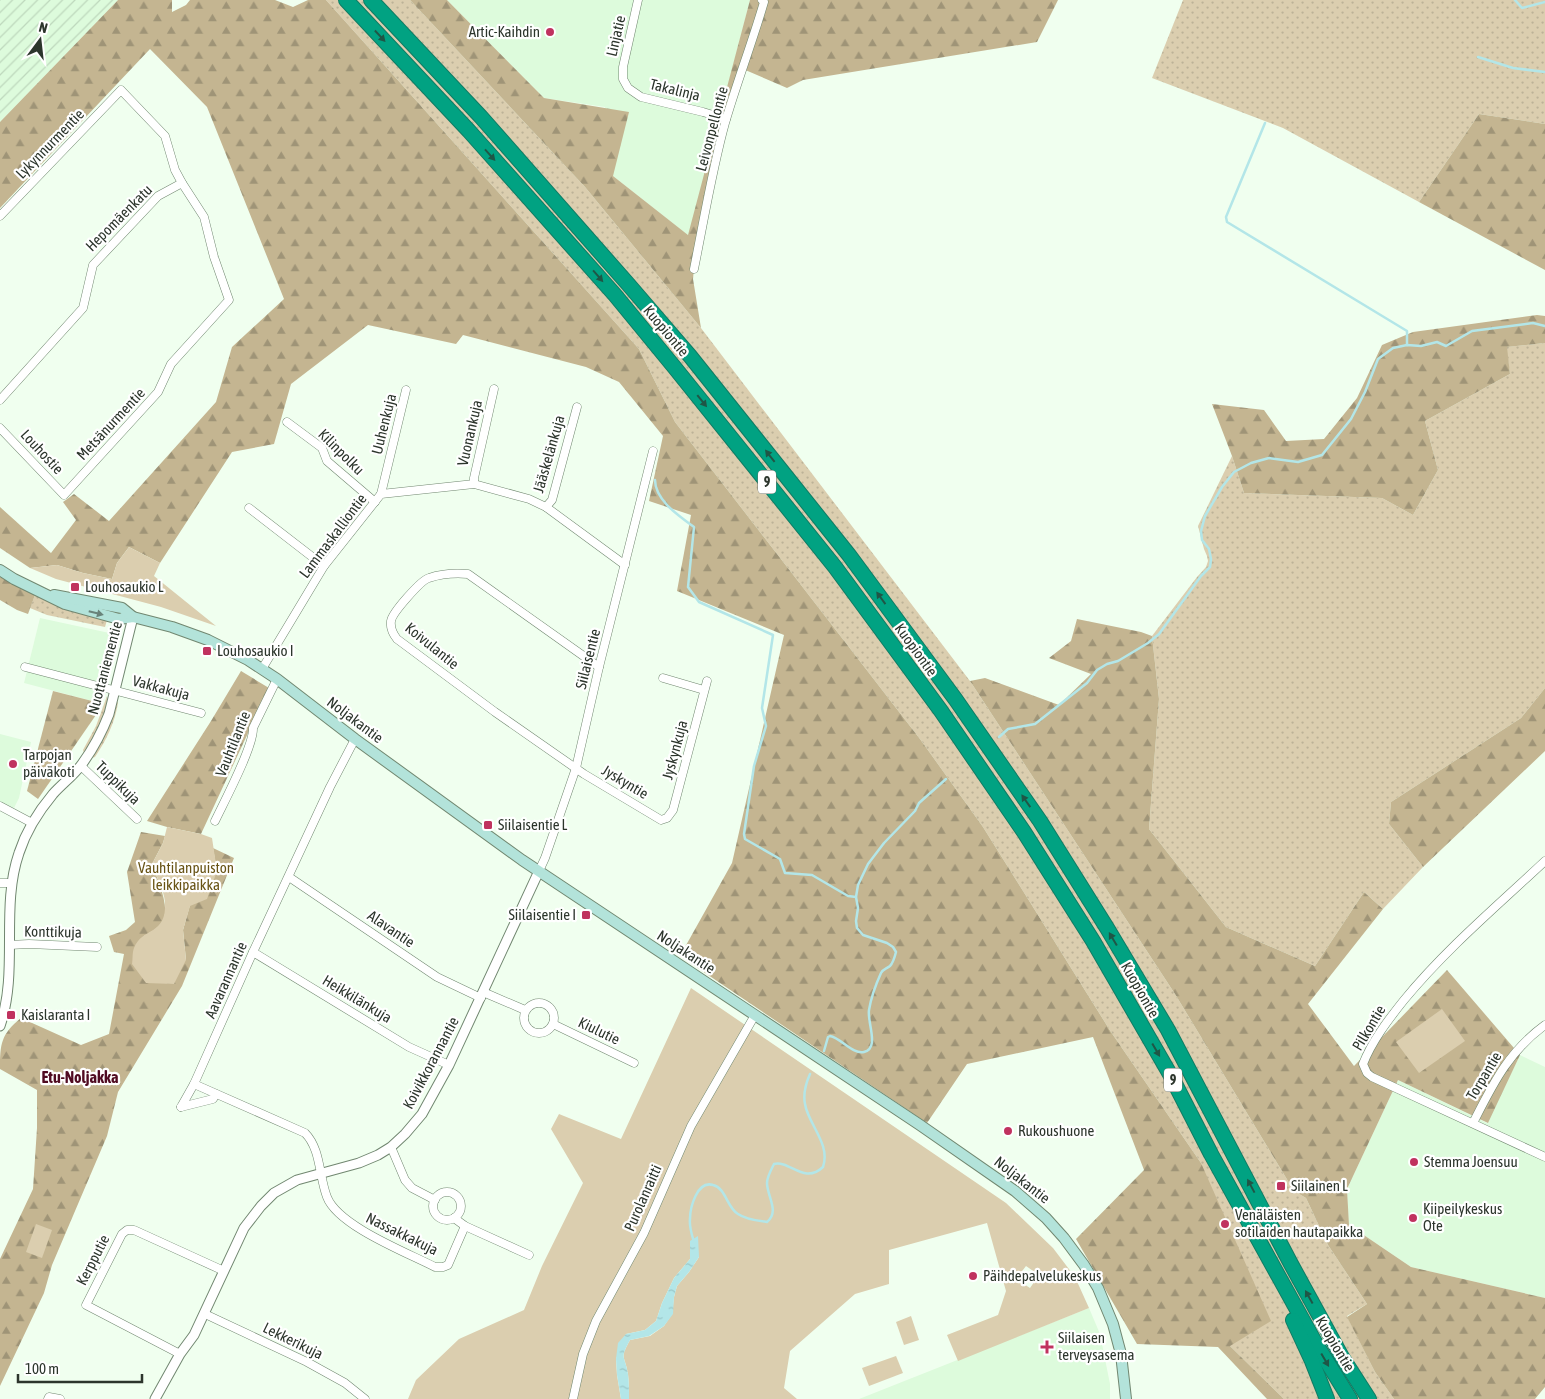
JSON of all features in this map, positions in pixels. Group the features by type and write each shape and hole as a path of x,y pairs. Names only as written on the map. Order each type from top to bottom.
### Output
{"highway":[{"name":"Kuopiontie","path":"346,0 469,131 651,339 720,422 835,568 941,711 1024,832 1093,940 1171,1076 1292,1302 1329,1367 1350,1399"},
{"name":"Kuopiontie","path":"371,0 481,117 690,356 849,556 956,700 1040,821 1168,1030 1291,1264 1342,1357 1369,1399"},
{"path":"1292,1302 1292,1319 1312,1360 1327,1399"}],"main road":[{"name":"Noljakantie","path":"0,570 41,593 122,608 133,617 191,634 228,649 262,669 355,739 539,871 920,1125 1015,1191 1046,1218 1064,1238 1098,1288 1113,1324 1122,1354 1126,1399"}],"street":[{"name":"Linjatie","path":"623,79 622,67 638,0"},
{"name":"Leivonpellontie","path":"694,268 719,144 753,41 764,2 762,0"},
{"name":"Takalinja","path":"623,79 628,88 641,97 726,119"},
{"name":"Metsänurmentie","path":"64,495 158,392 171,364 229,300 214,257 204,216 182,183 165,136 121,90"},
{"name":"Lykynnurmentie","path":"0,216 121,90"},
{"name":"Hepomäenkatu","path":"0,400 83,308 93,265 158,196 182,183"},
{"name":"Vuonankuja","path":"474,484 494,389"},
{"name":"Uuhenkuja","path":"381,494 406,390"},
{"name":"Jääskelänkuja","path":"546,507 552,500 576,407"},
{"name":"Kilinpolku","path":"287,422 322,448 327,461 375,502"},
{"name":"Louhostie","path":"0,428 64,495"},
{"name":"Siilaisentie","path":"539,871 576,768 653,451"},
{"name":"Lammaskalliontie","path":"262,669 324,566 381,494 474,484 529,499 546,507 624,565"},
{"path":"249,508 324,566"},
{"name":"Koivulantie","path":"576,768 495,712 397,639 393,634 391,622 393,615 427,578 458,573 468,574 599,667"},
{"name":"Nuottaniementie","path":"0,1026 6,998 11,883 19,852 32,823 54,794 81,766 103,728 115,690 133,617"},
{"name":"Vakkakuja","path":"25,667 201,713"},
{"path":"663,678 704,690"},
{"name":"Vauhtilantie","path":"215,821 251,742 254,733 253,728 277,679"},
{"name":"Jyskynkuja","path":"661,820 667,818 673,810 707,681"},
{"name":"Aavarannantie","path":"216,1094 213,1099 181,1107 194,1084 330,787 355,739"},
{"name":"Tuppikuja","path":"81,766 137,820"},
{"name":"Jyskyntie","path":"576,768 661,820"},
{"path":"0,806 32,823"},
{"name":"Pilkontie","path":"1545,861 1449,950 1422,978 1392,1014 1368,1051 1363,1064 1367,1073 1372,1077 1545,1157"},
{"name":"Koivikkorannantie","path":"155,1399 205,1314 244,1228 261,1206 274,1193 288,1184 321,1172 359,1163 378,1155 391,1147 405,1134 422,1114 482,995 539,871"},
{"name":"Alavantie","path":"289,877 437,977 482,995"},
{"path":"0,883 11,883"},
{"name":"Konttikuja","path":"9,945 97,947"},
{"name":"Heikkilänkuja","path":"253,952 410,1047 448,1065"},
{"path":"482,995 525,1010"},
{"path":"536,1003 546,1005 554,1014 553,1024 548,1031 539,1034 534,1032 524,1022 525,1010 536,1003"},
{"name":"Purolanraitti","path":"573,1399 583,1354 596,1321 644,1233 691,1126 755,1015"},
{"name":"Kiulutie","path":"553,1024 634,1063"},
{"name":"Torpantie","path":"1473,1123 1498,1075 1514,1053 1534,1032 1545,1024"},
{"path":"194,1084 305,1133 310,1138 321,1172"},
{"path":"391,1147 404,1180 412,1188 435,1200"},
{"name":"Nassakkakuja","path":"321,1172 327,1198 337,1212 354,1226 435,1267 442,1268 448,1265 465,1226"},
{"path":"447,1193 456,1196 461,1205 458,1215 454,1218 450,1220 440,1218 434,1210 435,1200 438,1196 447,1193"},
{"path":"454,1218 465,1226 529,1255"},
{"name":"Kerpputie","path":"180,1354 86,1305 122,1234 127,1230 134,1230 224,1271"},
{"name":"Lekkerikuja","path":"205,1314 345,1383 365,1399"},
{"path":"48,1399 50,1397 60,1399"}],"shaded area":[{"path":"0,0 118,0 0,122"},
{"path":"447,0 750,0 689,236 613,176 605,107 544,98"},
{"path":"40,618 114,634 100,703 24,683"},
{"name":"Tarpojan päiväkoti","path":"0,734 31,742 19,798 14,808 0,802"},
{"path":"1520,1055 1545,1067 1545,1298 1411,1267 1349,1225 1347,1189 1398,1080 1487,1123"},
{"name":"Siilaisen terveysasema","path":"1089,1308 1100,1334 1110,1384 1110,1399 859,1399"}],"green space":[{"path":"118,0 172,0 172,12 186,5 190,0 275,0 293,7 308,0 326,0 639,349 675,422 920,739 983,827 1111,1032 1201,1163 1271,1321 1230,1346 1284,1399 1267,1399 1218,1347 1137,1344 1076,1239 1144,1170 1093,1037 967,1064 927,1123 680,956 732,863 784,635 677,591 691,515 649,501 663,436 619,382 586,367 463,335 456,344 368,325 291,384 274,444 232,452 160,563 129,547 117,563 112,579 57,565 30,568 0,548 0,507 51,553 76,520 63,502 74,494 109,521 216,402 232,347 284,299 207,107 150,49 0,208 0,122"},
{"path":"326,0 410,0 585,187 701,328 970,681 1175,994 1294,1191 1306,1198 1328,1245 1367,1304 1347,1316 1375,1372 1394,1399 1284,1399 1230,1346 1201,1163 1111,1032 983,827 920,739 675,422 639,349"},
{"path":"410,0 447,0 544,98 629,112 613,176 688,235 750,0 1058,0 1037,42 803,80 787,88 743,69 726,119 694,268 693,279 701,328 585,187"},
{"path":"1183,0 1545,0 1545,124 1479,114 1419,202 1283,128 1152,78"},
{"path":"1479,114 1545,124 1545,270 1419,202"},
{"path":"1537,315 1545,316 1545,343 1507,347 1510,374 1425,421 1438,470 1413,515 1382,498 1244,493 1212,404 1264,410 1286,441 1324,439 1357,398 1382,345 1413,332"},
{"path":"1545,343 1545,688 1521,718 1391,802 1389,824 1423,867 1383,909 1364,892 1315,966 1226,927 1149,829 1159,699 1152,636 1206,567 1208,561 1198,526 1232,456 1244,493 1382,498 1413,515 1438,470 1425,421 1510,374 1506,347"},
{"path":"129,547 160,563 154,576 216,626 161,607 56,579 30,568 57,565 112,579 117,563"},
{"path":"0,577 35,595 28,614 0,600"},
{"path":"35,595 55,604 107,620 105,627 47,615 30,608"},
{"path":"1077,619 1152,636 1159,699 1149,829 1226,927 1315,966 1364,892 1383,909 1308,1004 1354,1066 1447,970 1520,1055 1488,1123 1398,1080 1347,1189 1349,1225 1411,1267 1545,1298 1545,1387 1535,1399 1394,1399 1375,1372 1347,1317 1367,1304 1328,1245 1306,1198 1294,1191 1175,994 970,681 985,678 1059,705 1091,674 1049,658 1071,641"},
{"path":"241,671 269,688 201,834 147,821 211,721"},
{"path":"1545,688 1545,751 1423,867 1389,824 1391,802 1521,718"},
{"path":"53,691 100,703 98,712 38,799 27,791"},
{"path":"107,696 104,717 84,753 83,750 96,726"},
{"path":"116,699 118,703 117,710 110,731 95,757 92,758 97,749"},
{"name":"Vauhtilanpuiston leikkipaikka","path":"167,827 212,838 217,871 207,899 190,906 183,930 186,960 174,984 146,983 132,964 133,952 138,941 158,926 165,913 163,893 152,864 163,843"},
{"path":"141,832 165,836 152,864 164,898 164,918 158,927 144,936 186,960 183,930 190,905 217,871 213,848 234,858 182,986 118,1092 107,1136 52,1265 44,1293 0,1386 0,1259 33,1189 37,1128 37,1090 0,1069 1,1046 9,1029 21,1018 81,1045 109,1034 124,954 114,952 109,936 126,930 135,922 127,872"},
{"path":"691,988 1006,1203 1053,1248 1075,1277 1089,1308 958,1361 947,1335 998,1315 1006,1291 987,1223 889,1250 889,1284 855,1294 790,1351 784,1388 797,1399 629,1399 625,1351 630,1340 650,1336 664,1326 672,1314 677,1286 699,1257 690,1241 690,1259 674,1278 656,1321 645,1330 626,1334 616,1359 621,1399 408,1399 416,1380 459,1339 524,1310 542,1266 583,1183 551,1129 559,1114 621,1139","holes":["1026,1266 1039,1275 1030,1288 1016,1279"]},
{"path":"1442,1009 1465,1041 1419,1073 1396,1042"},
{"path":"36,1224 52,1230 42,1258 26,1252"},
{"path":"911,1316 919,1340 904,1345 896,1322"},
{"path":"896,1356 903,1373 869,1386 862,1368"}],"water":[{"path":"698,1236 699,1257 677,1286 673,1314 664,1326 649,1336 630,1340 627,1346 624,1357 628,1374 629,1399 621,1399 616,1359 618,1343 626,1334 645,1330 656,1321 674,1278 690,1259 690,1241"}],"waterway":[{"path":"1515,0 1522,8 1545,2"},
{"path":"1478,57 1513,68 1545,72"},
{"path":"1265,123 1226,217 1227,222 1407,331 1407,345"},
{"path":"999,737 1008,729 1035,724 1087,683 1097,670 1107,664 1118,661 1159,634 1201,576 1210,567 1209,549 1202,540 1201,531 1205,516 1222,487 1234,472 1251,463 1269,458 1298,462 1322,455 1351,419 1365,392 1378,359 1393,348 1407,345 1421,346 1437,342 1446,346 1472,331 1533,323 1545,326"},
{"path":"655,480 656,487 663,501 694,527 688,587 699,602 773,635 762,708 766,726 754,766 744,834 745,839 780,859 785,873 812,875 848,896 856,897"},
{"path":"824,1051 830,1036 851,1049 860,1052 869,1050 871,1046 872,1034 869,1015 871,1001 881,973 891,965 896,952 887,943 863,935 857,928 858,908 856,897 858,885 868,864 884,843 915,811 919,803 946,779"},
{"path":"694,1242 690,1228 690,1214 693,1202 703,1187 713,1185 721,1190 734,1211 741,1216 767,1222 771,1218 773,1209 767,1181 774,1164 786,1165 797,1171 810,1174 823,1167 825,1159 822,1142 805,1104 805,1089 810,1074"}],"place":[{"name":"Artic-Kaihdin","path":"550,32"},
{"name":"Louhosaukio L","path":"75,587"},
{"name":"Louhosaukio I","path":"207,651"},
{"name":"Tarpojan päiväkoti","path":"13,764"},
{"name":"Siilaisentie L","path":"488,825"},
{"name":"Siilaisentie I","path":"586,915"},
{"name":"Kaislaranta I","path":"11,1015"},
{"name":"Rukoushuone","path":"1008,1131"},
{"name":"Stemma Joensuu","path":"1414,1162"},
{"name":"Siilainen L","path":"1281,1186"},
{"name":"Kiipeilykeskus Ote","path":"1413,1218"},
{"name":"Venäläisten sotilaiden hautapaikka","path":"1225,1224"},
{"name":"Päihdepalvelukeskus","path":"973,1276"},
{"name":"Siilaisen terveysasema","path":"1047,1347"}],"district":[{"name":"Etu-Noljakka","path":"80,1077"}]}
